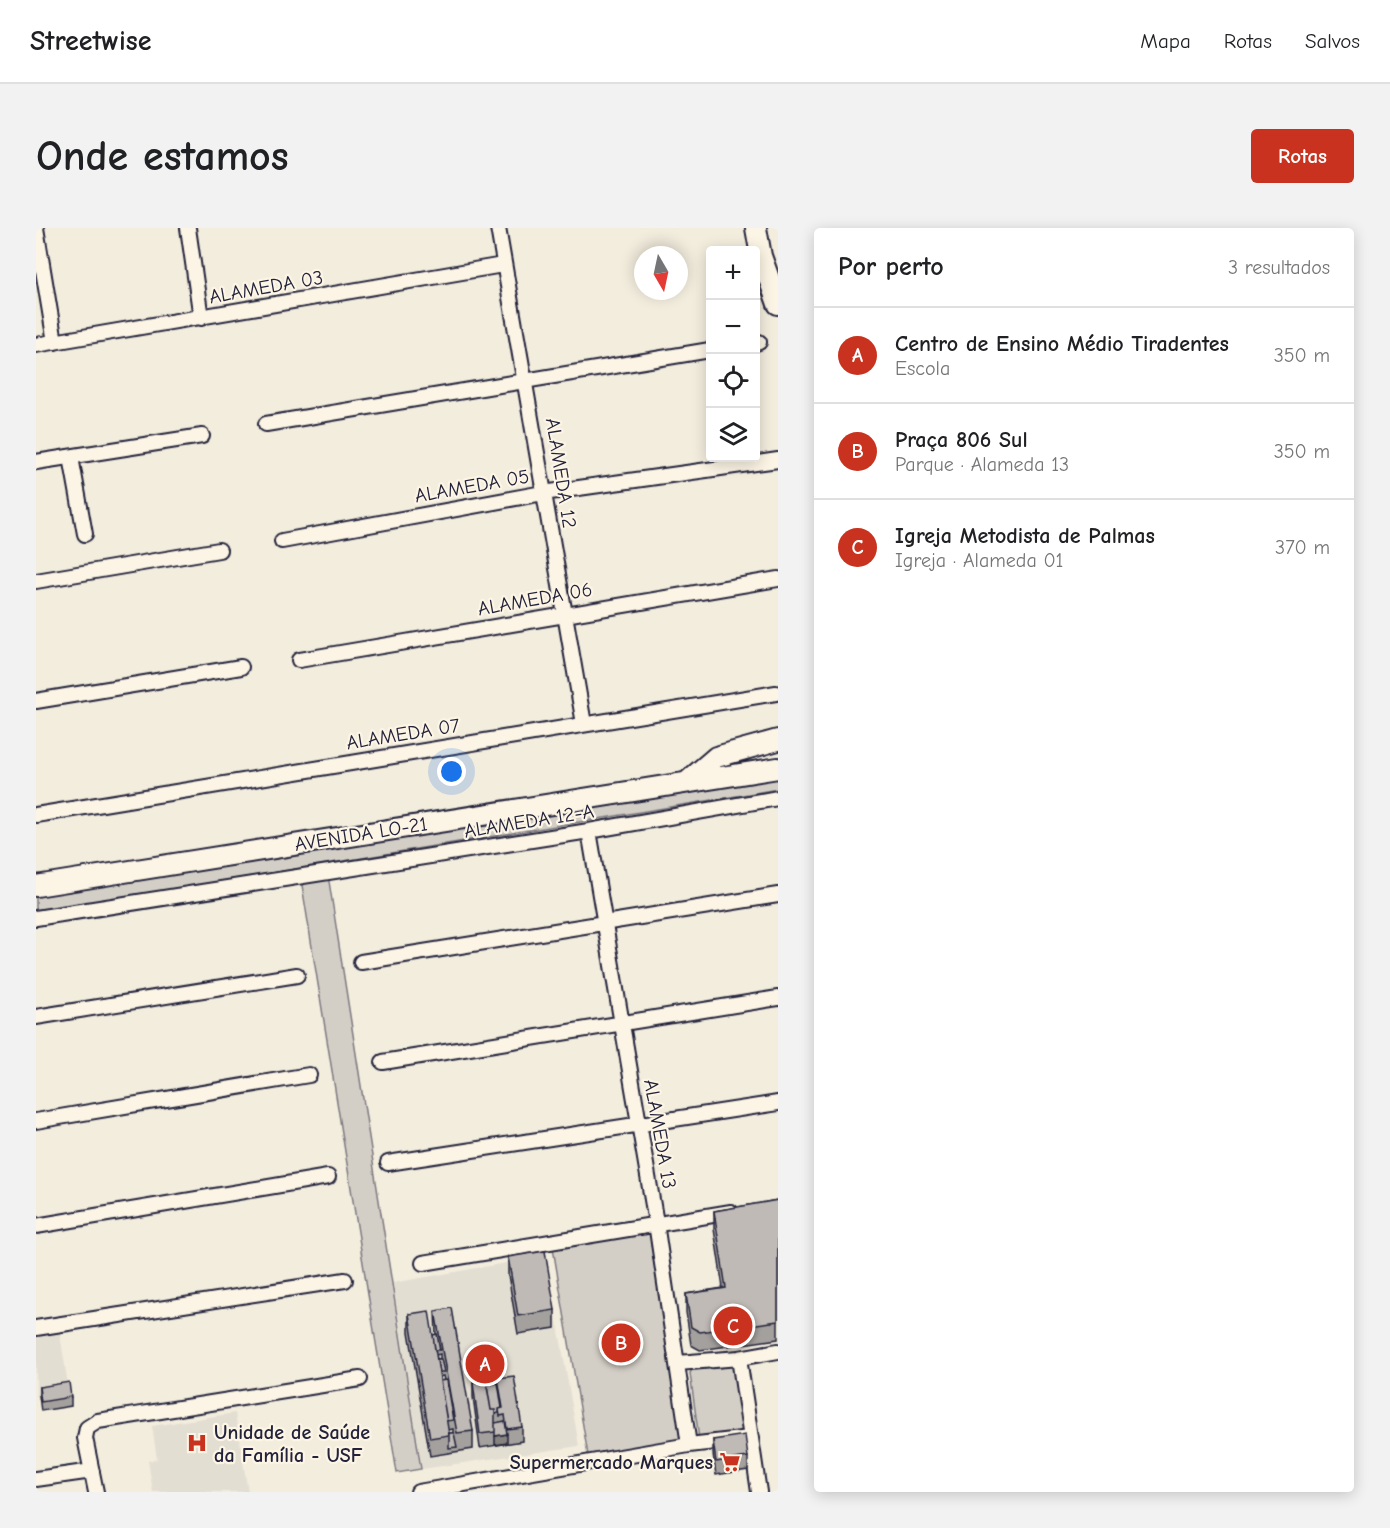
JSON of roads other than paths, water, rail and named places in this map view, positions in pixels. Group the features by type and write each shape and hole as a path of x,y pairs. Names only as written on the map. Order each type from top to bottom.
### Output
{"street":[{"path":"36,228 55,342"},
{"path":"189,228 201,318"},
{"name":"ALAMEDA 12","path":"498,228 584,724"},
{"path":"756,228 761,256 778,304"},
{"name":"ALAMEDA 03","path":"36,345 503,266"},
{"path":"266,424 706,351"},
{"path":"36,462 202,436"},
{"path":"72,457 85,534"},
{"name":"ALAMEDA 05","path":"282,541 543,493 778,460"},
{"path":"36,582 219,550"},
{"name":"ALAMEDA 06","path":"299,660 566,613 778,579"},
{"path":"36,701 241,667"},
{"name":"ALAMEDA 07","path":"36,815 776,693"},
{"path":"687,782 716,757 778,740"},
{"name":"AVENIDA LO-21","path":"36,886 778,768"},
{"name":"ALAMEDA 12-A","path":"36,918 589,831 778,798"},
{"name":"ALAMEDA 13","path":"589,831 656,1224 689,1445"},
{"path":"361,962 778,895"},
{"path":"36,1017 297,975"},
{"path":"382,1062 778,998"},
{"path":"36,1120 309,1075"},
{"path":"388,1163 778,1103"},
{"path":"36,1226 328,1177"},
{"path":"423,1263 745,1210"},
{"path":"36,1328 345,1280"},
{"path":"678,1363 739,1358 778,1351"},
{"path":"739,1358 759,1492"},
{"path":"96,1492 85,1438 91,1424 107,1418 360,1379"},
{"path":"418,1492 689,1445 750,1438"},
{"path":"36,1479 92,1471"}],"place":[{"name":"Igreja Metodista de Palmas","path":"733,1326"},
{"name":"Praça 806 Sul","path":"621,1343"},
{"name":"Centro de Ensino Médio Tiradentes","path":"485,1364"},
{"name":"Unidade de Saúde da Família - USF","path":"197,1443"},
{"name":"Supermercado Marques","path":"730,1462"}]}
